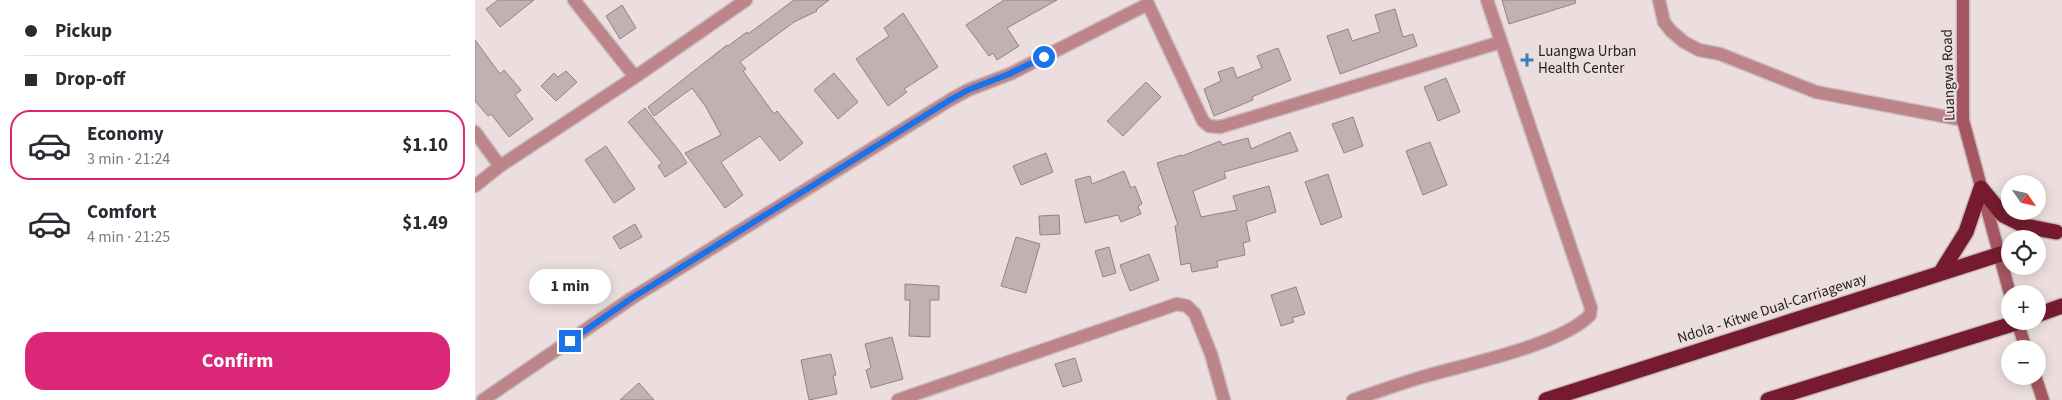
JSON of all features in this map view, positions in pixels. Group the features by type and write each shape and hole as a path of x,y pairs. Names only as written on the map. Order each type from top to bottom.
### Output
{"highway":[{"path":"1981,188 2003,215 2025,226 2059,232"},
{"path":"1941,272 1966,232 1981,188"},
{"path":"2046,237 2059,232"},
{"name":"Ndola - Kitwe Dual-Carriageway","path":"1546,400 2001,254"},
{"path":"2046,312 2062,306"},
{"path":"1768,400 2001,328"}],"street":[{"path":"574,0 635,78"},
{"path":"475,186 501,166 635,78 746,0"},
{"path":"1353,400 1414,379 1531,346 1569,331 1590,315 1591,308 1487,0"},
{"path":"1659,0 1664,22 1671,31 1684,42 1699,50 1720,54 1816,92 1963,120"},
{"name":"Luangwa Road","path":"1963,0 1963,120 1981,188 2001,242"},
{"path":"483,400 632,298 950,100 968,90 1009,74 1151,1 1203,121 1209,126 1220,127 1501,42"},
{"path":"475,132 501,166"},
{"path":"897,400 1177,304 1187,306 1195,314 1211,354 1224,400"},
{"path":"2038,385 2043,400"}],"building":[{"path":"498,0 534,0 500,27 486,9"},
{"path":"794,0 829,0 817,11 794,22 740,62 746,69 743,71 774,114 777,111 803,143 780,161 760,136 721,162 743,195 725,208 685,153 721,135 706,107 692,88 654,116 648,107 727,45 747,32 748,34"},
{"path":"1004,0 1057,0 1007,28 1019,46 997,60 993,53 989,56 966,25"},
{"path":"1502,0 1575,0 1576,3 1509,24"},
{"path":"622,5 636,28 620,39 606,16"},
{"path":"1395,9 1403,37 1413,34 1417,46 1340,74 1327,36 1348,29 1352,41 1380,32 1375,15"},
{"path":"903,13 938,67 904,89 907,92 888,106 856,59 889,36 884,28"},
{"path":"475,40 500,74 504,70 521,90 515,95 533,119 509,137 491,114 488,116 475,101"},
{"path":"1278,48 1291,80 1252,97 1253,100 1214,116 1204,89 1221,81 1218,72 1233,67 1237,78 1262,68 1257,56"},
{"path":"566,71 577,82 556,101 541,86 554,73 558,77"},
{"path":"834,73 858,102 838,119 814,90"},
{"path":"1446,78 1460,112 1438,121 1424,87"},
{"path":"1146,82 1161,97 1123,136 1107,121"},
{"path":"645,108 687,163 665,177 658,166 662,163 628,122"},
{"path":"1353,117 1363,146 1344,153 1332,124"},
{"path":"1290,132 1298,151 1224,172 1226,178 1193,191 1201,217 1237,210 1233,196 1269,186 1276,212 1246,222 1250,241 1243,243 1245,255 1217,261 1218,267 1192,272 1190,263 1181,265 1175,226 1178,225 1157,163 1182,156 1220,141 1222,145 1248,138 1251,149"},
{"path":"1430,142 1447,185 1423,195 1406,151"},
{"path":"606,146 635,189 614,203 585,160"},
{"path":"1046,153 1053,172 1021,185 1013,166"},
{"path":"1124,171 1131,188 1135,186 1142,204 1138,206 1141,214 1121,222 1118,215 1085,223 1075,180 1090,176 1092,184"},
{"path":"1328,174 1342,217 1321,225 1305,182"},
{"path":"1059,215 1060,234 1040,235 1039,216"},
{"path":"635,224 642,237 620,249 613,237"},
{"path":"1016,237 1040,244 1026,293 1001,286"},
{"path":"1109,247 1116,273 1103,277 1095,251"},
{"path":"1149,254 1159,280 1130,291 1120,265"},
{"path":"905,284 939,286 939,300 930,300 930,337 909,336 910,300 905,300"},
{"path":"1296,287 1305,314 1292,318 1294,322 1281,326 1271,295"},
{"path":"892,337 903,379 871,388 866,370 871,368 865,344"},
{"path":"831,354 836,375 833,376 837,394 809,400 801,360"},
{"path":"1075,358 1082,381 1063,387 1055,364"},
{"path":"639,383 654,400 620,400"}],"place":[{"name":"Luangwa Urban Health Center","path":"1527,60"}],"route":[{"path":"570,341 632,298 950,100 968,90 1009,74 1044,57"}]}
